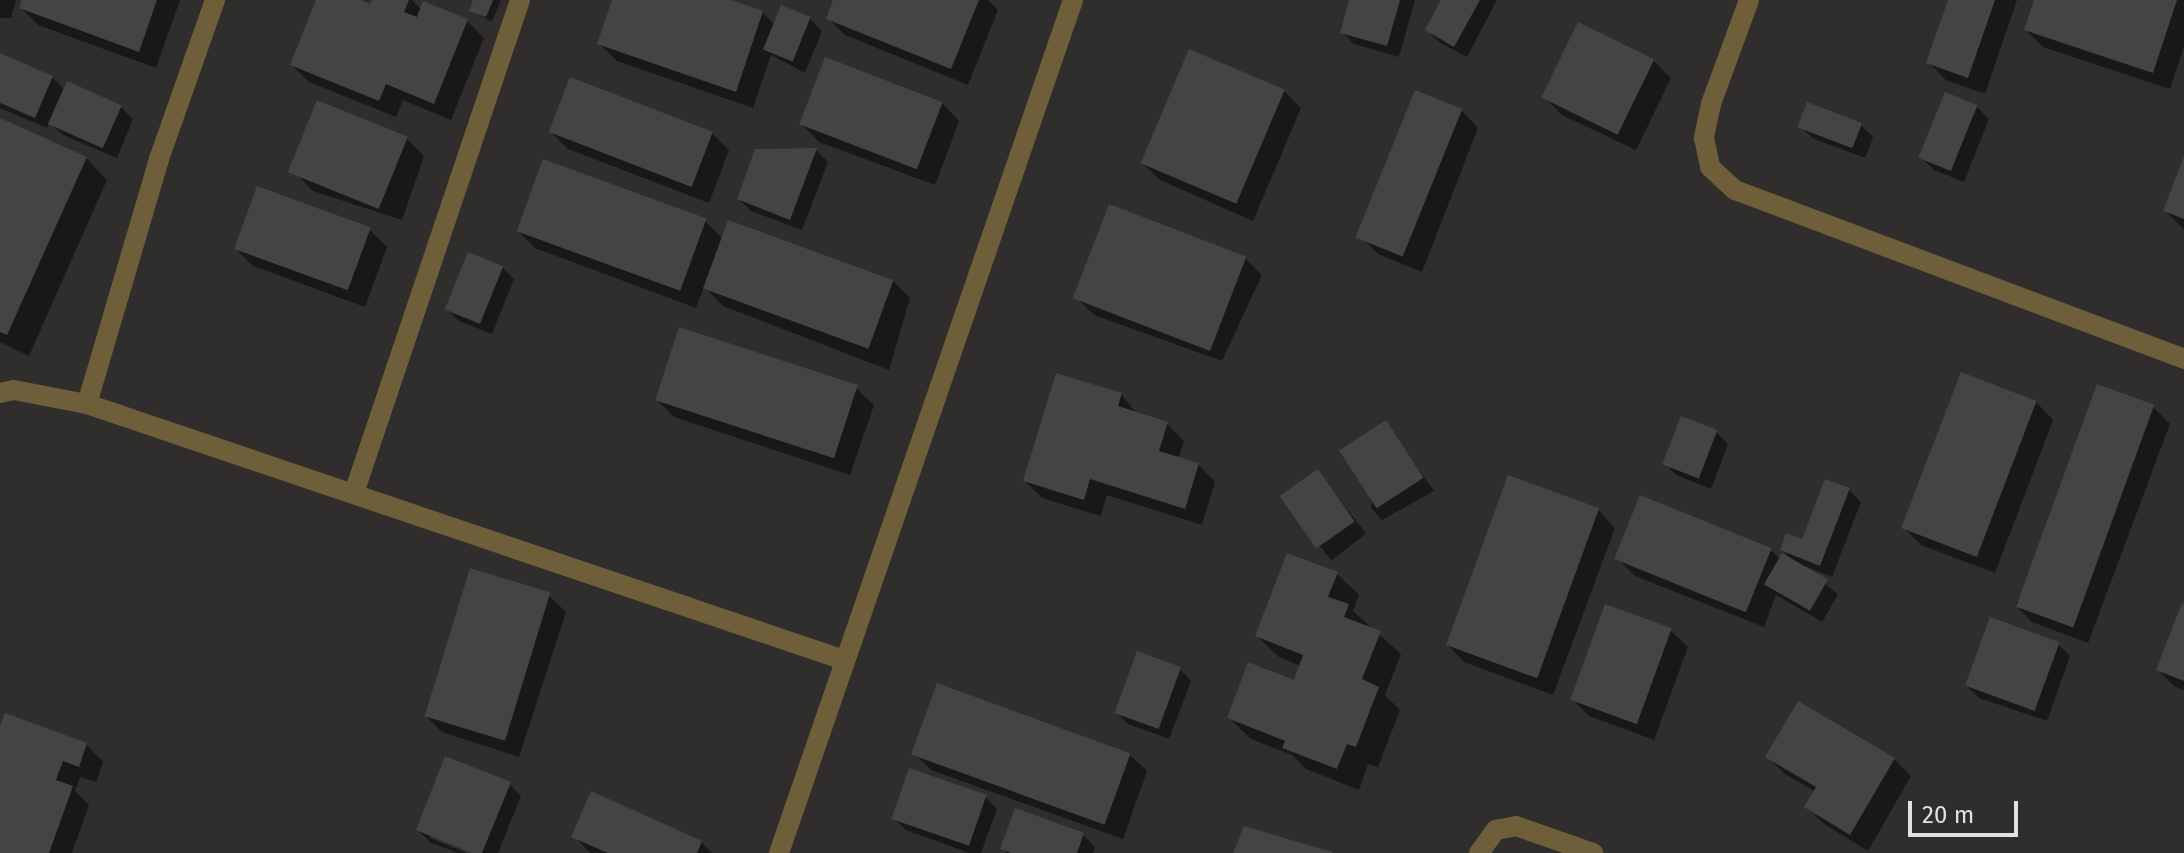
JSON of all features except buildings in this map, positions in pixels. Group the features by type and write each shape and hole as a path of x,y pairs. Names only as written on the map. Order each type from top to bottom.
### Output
{"street":[{"path":"87,404 159,159 215,0"},
{"path":"354,493 520,0"},
{"path":"779,853 1073,0"},
{"path":"1749,0 1711,104 1704,138 1710,167 1735,190 2184,359"},
{"path":"0,393 14,390 87,404 844,660"},
{"path":"1479,853 1496,830 1516,826 1593,853"}]}
